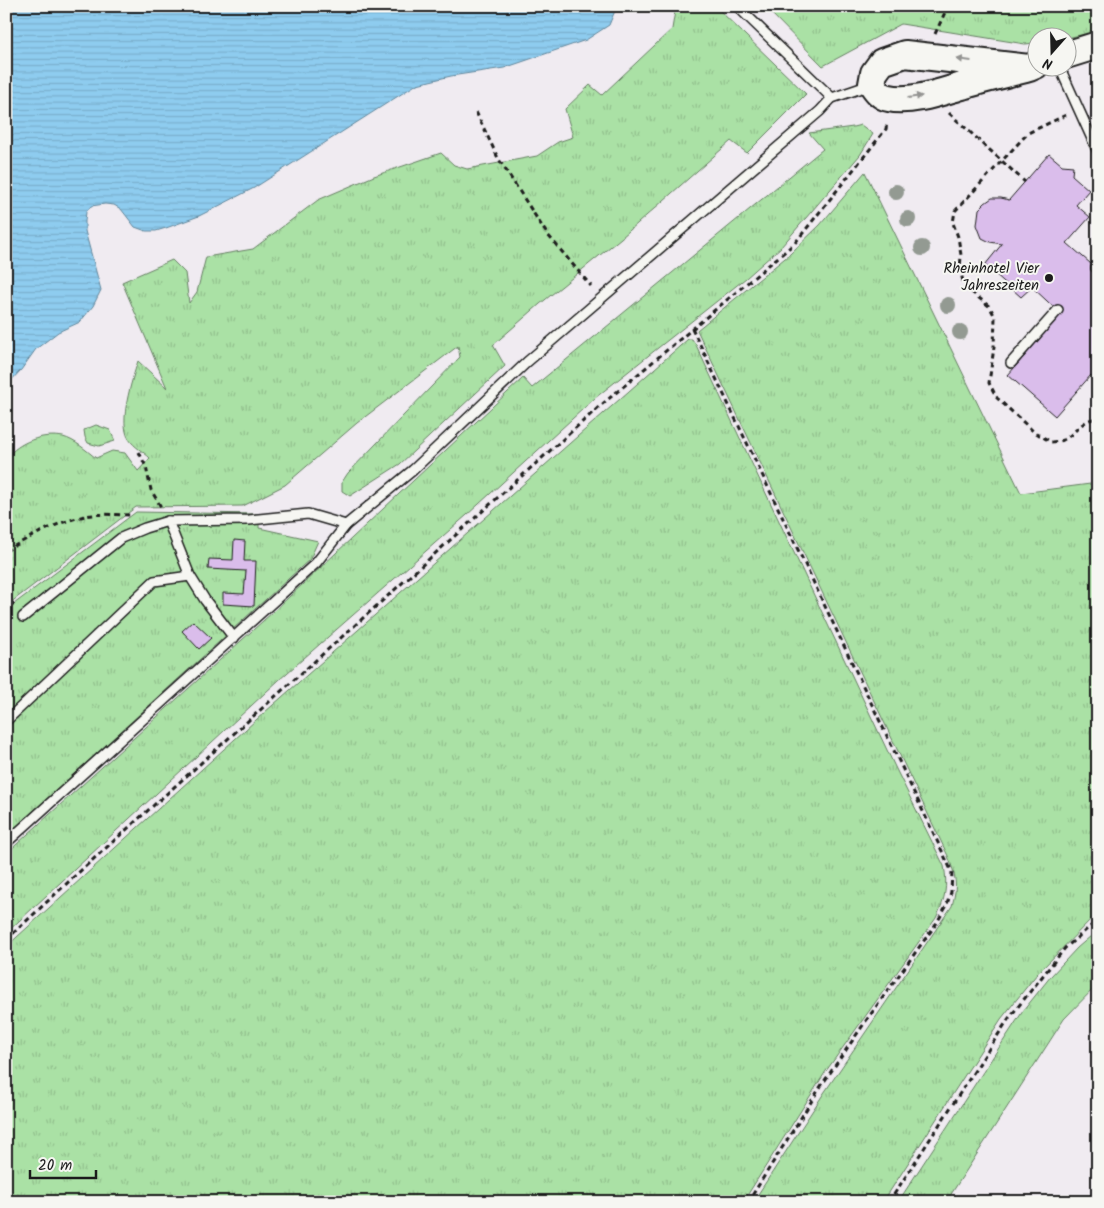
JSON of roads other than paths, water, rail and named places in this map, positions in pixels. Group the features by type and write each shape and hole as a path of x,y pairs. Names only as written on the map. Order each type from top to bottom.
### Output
{"street":[{"path":"1076,52 1098,45"},
{"path":"1026,66 905,54 882,62 874,73 880,91 906,99 932,95 1026,69"}],"lane":[{"path":"737,6 832,98"},
{"path":"1065,78 1098,152"},
{"path":"6,844 316,563 346,525 413,470 526,362 820,111 832,98 880,91"},
{"path":"1011,363 1058,310"},
{"path":"23,617 121,538 166,522 249,520 308,514 346,525"},
{"path":"166,522 190,576 205,600 234,638"},
{"path":"6,721 154,581 190,576"}],"water":[{"path":"6,6 617,6 609,25 586,40 504,68 451,76 417,84 254,188 199,216 156,231 146,231 135,227 121,209 114,205 91,206 86,212 85,231 101,290 93,306 80,322 58,332 36,349 21,370 6,386"}],"place":[{"name":"Rheinhotel Vier Jahreszeiten","path":"1049,278"}]}
